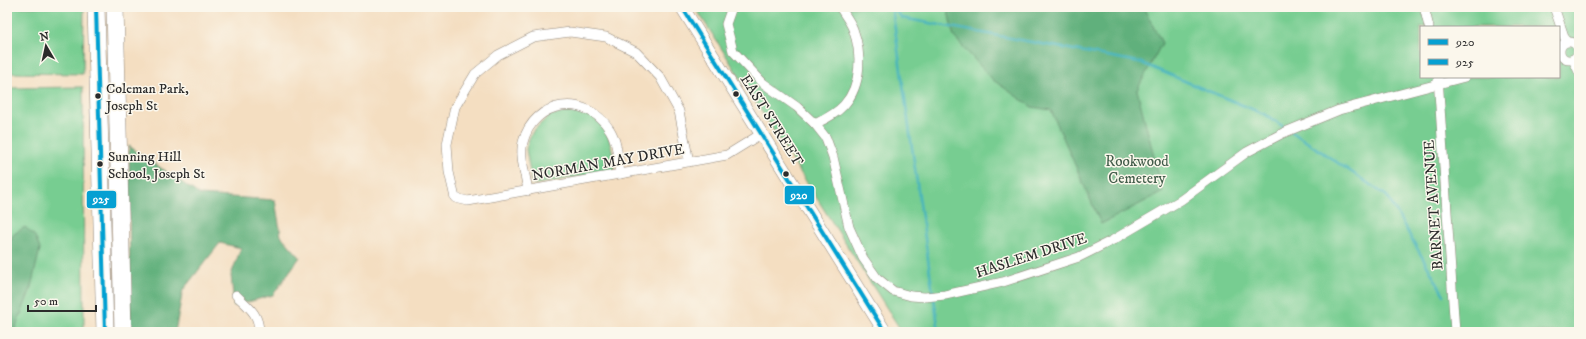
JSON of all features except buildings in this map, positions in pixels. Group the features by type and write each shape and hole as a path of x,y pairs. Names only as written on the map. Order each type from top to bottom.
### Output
{"highway":[{"path":"96,7 105,332"},
{"path":"115,7 123,332"}],"main road":[{"name":"EAST STREET","path":"682,7 885,332"}],"street":[{"name":"HASLEM DRIVE","path":"732,7 726,24 733,51 763,83 797,106 815,124 826,138 833,157 849,227 863,258 877,278 893,291 911,296 925,297 945,295 1003,282 1079,257 1113,240 1180,200 1247,152 1282,133 1339,110 1439,81 1458,78"},
{"path":"815,124 833,115 844,105 855,88 859,60 852,29 840,7"},
{"path":"1424,7 1429,26"},
{"path":"1554,7 1566,42"},
{"name":"NORMAN MAY DRIVE","path":"689,162 679,111 660,77 636,52 606,37 570,32 533,37 498,55 475,74 455,107 447,144 449,172 455,198 468,201 727,156 761,134"},
{"path":"1560,49 1566,42"},
{"path":"1566,42 1575,43 1579,72"},
{"path":"1560,53 1564,59 1577,54"},
{"name":"BARNET AVENUE","path":"1439,81 1455,332"},
{"path":"528,191 523,162 523,143 529,128 538,118 551,109 567,105 581,106 593,112 602,120 610,131 616,144 620,174"},
{"path":"236,295 257,316 259,332"}],"green space":[{"path":"7,7 84,7 83,74 7,73"},
{"name":"Rookwood Cemetery","path":"695,7 1579,7 1579,332 902,332"},
{"path":"947,7 1143,7 1162,43 1137,90 1163,192 1101,224 1051,110 1032,107 993,80 954,37"},
{"path":"83,87 84,332 7,332 7,88"},
{"path":"567,112 588,114 595,117 600,122 610,141 615,170 532,185 526,149 529,139 533,131 550,115"},
{"path":"129,146 200,195 275,200 281,236 300,257 273,295 234,306 231,275 241,248 220,243 183,290 175,332 130,332"},
{"path":"25,227 35,236 40,249 30,291 14,332 7,332 7,247 14,234"}],"waterway":[{"path":"892,7 902,18 1139,62 1266,115 1287,129"},
{"path":"892,8 933,294"},
{"path":"1292,132 1387,196 1444,295"},
{"path":"934,299 939,332"}],"transit line":[{"name":"925","path":"96,7 105,332"},
{"name":"920","path":"682,7 885,332"}],"place":[{"name":"Coleman Park, Joseph St","path":"98,96"},
{"name":"Sunning Hill School, Joseph St","path":"100,164"}]}
